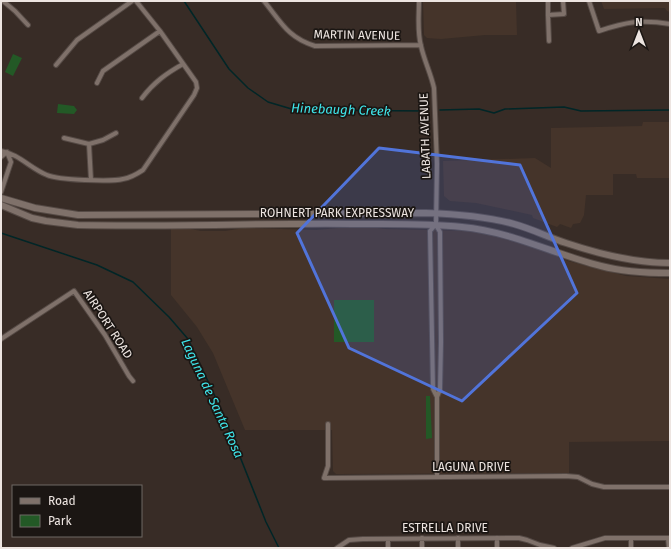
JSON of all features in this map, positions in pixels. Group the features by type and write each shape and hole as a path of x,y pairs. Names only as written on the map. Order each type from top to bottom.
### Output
{"main road":[{"name":"ROHNERT PARK EXPRESSWAY","path":"1,198 36,208 78,215 436,213 481,217 532,230 587,250 623,259 670,263"},
{"name":"ROHNERT PARK EXPRESSWAY","path":"1,205 32,218 62,224 99,226 235,224 436,225 464,227 496,232 602,267 622,270 670,273"},
{"path":"235,224 236,214"},
{"path":"175,215 175,225"},
{"path":"560,253 564,242"}],"street":[{"path":"3,1 28,25"},
{"path":"56,65 77,40 132,1"},
{"path":"1,151 7,152 22,160 41,173 55,178 91,180 123,179 143,170 194,95 197,88 196,82 160,31 136,1"},
{"name":"MARTIN AVENUE","path":"264,1 286,30 301,41 315,46 421,45"},
{"name":"LABATH AVENUE","path":"419,1 419,37 434,88 437,164 436,225 440,232 441,342 440,390 437,396 437,477"},
{"path":"548,1 549,41"},
{"path":"548,15 564,14 563,1"},
{"path":"589,1 598,31 637,21 670,24"},
{"path":"97,83 103,71 160,31"},
{"path":"142,98 150,87 160,78 183,64"},
{"path":"64,138 89,144 103,140 116,133"},
{"path":"89,144 91,180"},
{"path":"1,157 7,152"},
{"path":"1,192 11,162 7,152"},
{"name":"LABATH AVENUE","path":"436,225 430,231 430,248 433,389 437,396"},
{"name":"AIRPORT ROAD","path":"1,339 74,291 104,335 129,376 134,381"},
{"name":"LAGUNA DRIVE","path":"328,424 328,466 324,478 578,477 592,484 604,487 670,487"},
{"path":"422,538 422,548"},
{"path":"458,538 458,548"},
{"path":"497,538 497,548"},
{"name":"ESTRELLA DRIVE","path":"337,548 350,540 523,538 534,543 554,548"},
{"path":"572,548 605,538 669,538 669,548"},
{"path":"631,538 631,548"},
{"path":"388,539 388,548"},
{"path":"594,541 594,548"},
{"path":"534,543 534,548"}],"highlighted area":[{"path":"379,148 520,165 577,293 462,401 349,348 297,233"}],"shaded area":[{"path":"423,1 516,1 517,35 485,35 441,39 427,38 424,35"},
{"path":"601,1 670,1 670,12 665,8 604,9"},
{"path":"643,122 670,122 670,178 637,178 636,174 613,174 613,195 586,195 584,215 580,223 573,224 571,228 560,224 557,227 533,218 532,215 476,203 450,201 444,196 443,161 535,158 551,168 551,128 642,126"},
{"path":"244,228 316,230 338,228 378,228 471,231 526,244 568,261 626,276 670,279 670,441 569,442 569,473 336,474 333,471 332,430 245,430 213,353 197,327 171,295 171,229 225,231"}],"green space":[{"path":"13,54 22,58 13,76 5,72"},
{"path":"58,104 74,106 77,110 74,114 57,113"},
{"path":"334,300 374,300 374,342 334,342"},
{"path":"426,396 430,396 432,438 426,439"}],"waterway":[{"name":"Hinebaugh Creek","path":"184,1 229,69 248,88 268,102 295,110 428,111"},
{"name":"Hinebaugh Creek","path":"440,110 479,109 494,113 505,109 564,107 581,111 670,110"},
{"name":"Laguna de Santa Rosa","path":"1,233 97,265 133,282 169,317 188,339 221,409 266,522 279,548"}]}
